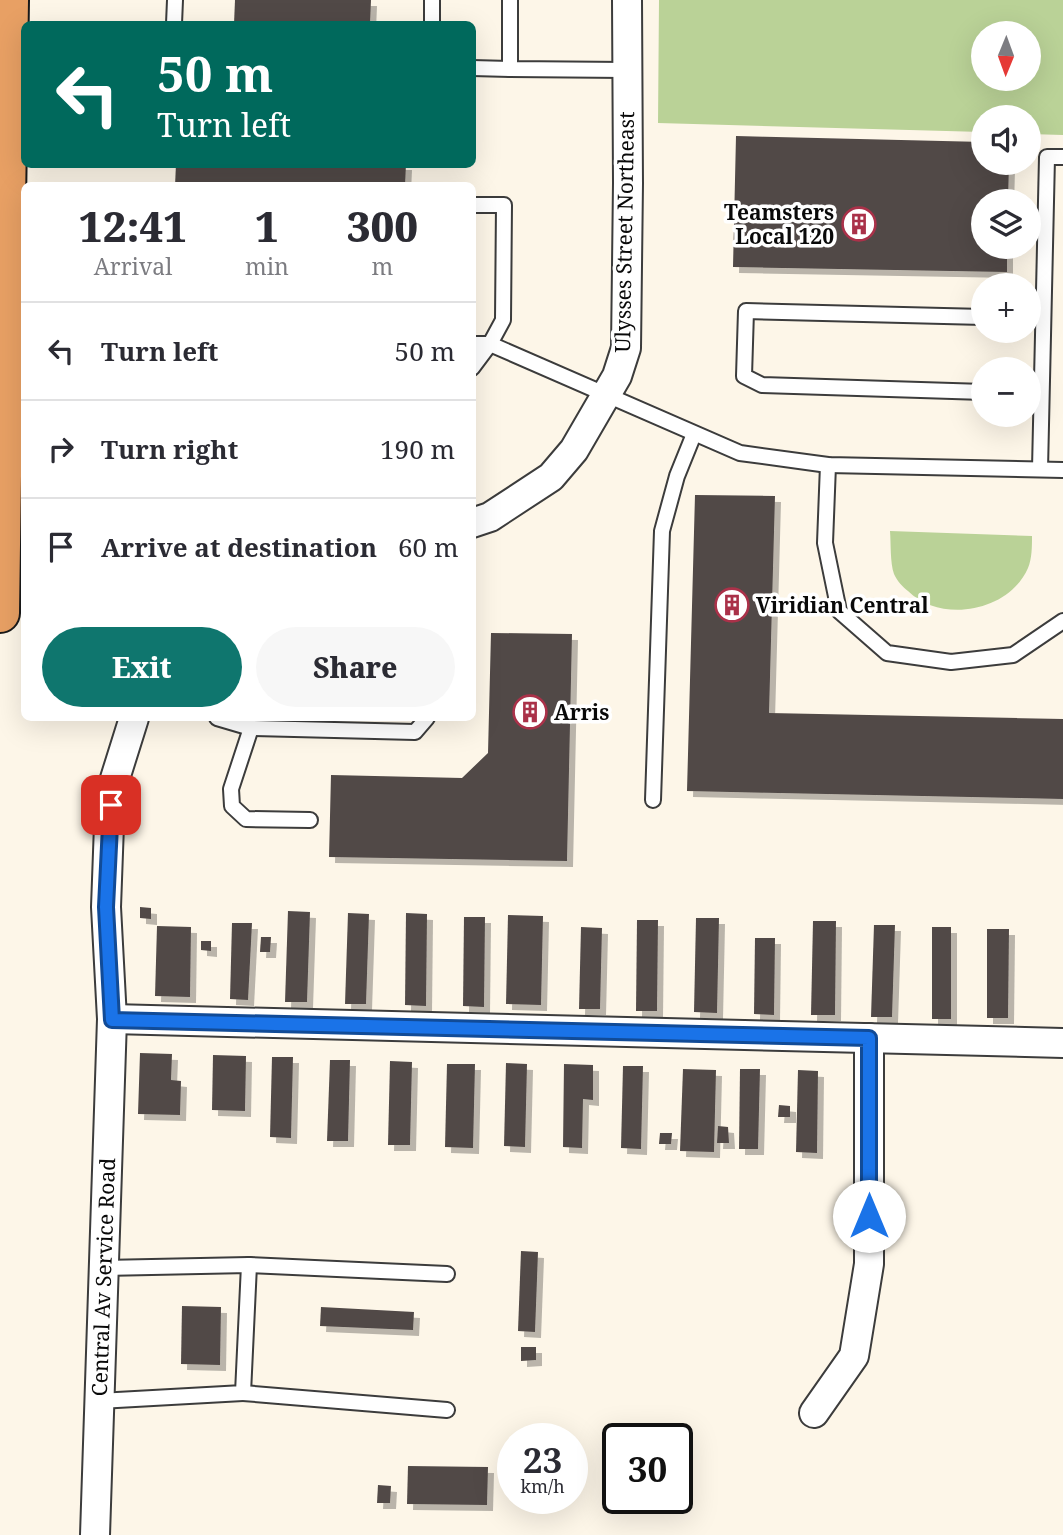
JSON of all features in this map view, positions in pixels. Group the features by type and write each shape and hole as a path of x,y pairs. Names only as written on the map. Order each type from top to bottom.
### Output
{"highway":[{"path":"0,613 9,0"}],"street":[{"name":"Ulysses Street Northeast","path":"476,522 490,517 551,477 574,450 607,394 617,376 626,348 627,0"},
{"path":"133,721 113,785 109,825 106,907 112,1020 1063,1043"},
{"name":"Central Av Service Road","path":"95,1535 112,1020"},
{"path":"814,1413 854,1356 869,1264 869,1038"}],"lane":[{"path":"174,21 175,0"},
{"path":"432,0 432,21"},
{"path":"510,0 510,69"},
{"path":"476,68 626,69"},
{"path":"1039,273 1047,157 1063,157"},
{"path":"476,205 504,205 503,320 476,363"},
{"path":"971,317 746,311 744,376 762,385 971,391"},
{"path":"476,344 490,344 740,453 828,465 1063,470"},
{"path":"1037,427 1040,469"},
{"path":"653,800 662,531 677,476 695,434"},
{"path":"828,465 825,543 839,611 887,653 951,662 1013,655 1063,621"},
{"path":"227,721 251,728 415,732 424,721"},
{"path":"251,728 231,789 232,806 246,818 310,820"},
{"path":"243,1393 249,1265"},
{"path":"103,1268 249,1265 447,1274"},
{"path":"99,1401 243,1393 447,1410"}],"green space":[{"path":"659,0 1063,0 1063,135 1041,134 1041,105 971,105 971,132 658,123"},
{"path":"890,531 1032,536 1032,552 1028,568 1019,583 1006,595 973,608 938,608 922,601 897,579 892,564"}],"building":[{"path":"235,0 371,0 370,21 234,21"},
{"name":"Teamsters Local 120","path":"736,136 971,142 971,175 1009,175 1008,189 971,189 971,259 1007,259 1007,272 733,267"},
{"path":"176,168 406,168 405,182 175,182"},
{"name":"Viridian Central","path":"695,495 775,496 769,713 1063,719 1063,799 687,791"},
{"name":"Arris","path":"491,633 572,634 567,861 329,857 331,775 462,778 488,753"},
{"path":"140,907 151,908 151,919 140,918"},
{"path":"288,911 310,912 307,1002 285,1002"},
{"path":"348,913 369,914 366,1004 345,1004"},
{"path":"406,913 427,914 426,1006 405,1005"},
{"path":"508,915 543,916 541,1005 506,1004"},
{"path":"464,917 485,917 484,1007 463,1006"},
{"path":"696,918 719,918 717,1013 694,1012"},
{"path":"637,920 658,920 657,1011 636,1011"},
{"path":"813,921 836,921 835,1015 811,1015"},
{"path":"232,923 252,923 248,1000 230,999"},
{"path":"874,925 895,925 892,1017 871,1017"},
{"path":"157,926 191,927 190,997 155,996"},
{"path":"581,927 602,928 600,1009 579,1009"},
{"path":"932,927 951,927 951,1019 932,1019"},
{"path":"987,929 1009,929 1008,1018 987,1018"},
{"path":"261,937 271,937 270,952 260,952"},
{"path":"755,938 775,938 774,1015 754,1014"},
{"path":"201,941 211,941 211,951 201,950"},
{"path":"140,1053 172,1054 171,1080 181,1081 180,1115 138,1114"},
{"path":"213,1055 246,1056 245,1111 212,1110"},
{"path":"272,1057 293,1057 291,1138 270,1137"},
{"path":"330,1060 350,1060 348,1141 327,1141"},
{"path":"390,1061 412,1062 410,1145 388,1145"},
{"path":"506,1063 527,1064 525,1147 504,1146"},
{"path":"447,1064 475,1064 473,1148 445,1147"},
{"path":"564,1064 593,1065 593,1100 583,1099 582,1148 563,1147"},
{"path":"623,1066 643,1066 641,1149 621,1148"},
{"path":"683,1069 716,1070 714,1152 680,1151"},
{"path":"740,1069 760,1069 758,1149 739,1149"},
{"path":"798,1070 818,1071 817,1153 796,1152"},
{"path":"779,1105 790,1106 790,1117 778,1117"},
{"path":"718,1126 728,1127 729,1143 717,1143"},
{"path":"660,1133 672,1133 671,1144 659,1144"},
{"path":"521,1251 538,1252 535,1332 518,1331"},
{"path":"182,1306 221,1307 220,1365 181,1364"},
{"path":"321,1307 414,1312 413,1330 320,1326"},
{"path":"521,1347 536,1347 536,1360 521,1361"},
{"path":"408,1466 488,1467 487,1505 407,1504"},
{"path":"378,1485 391,1486 390,1503 377,1503"}],"place":[{"name":"Teamsters Local 120","path":"859,224"},
{"name":"Viridian Central","path":"732,605"},
{"name":"Arris","path":"530,712"}],"route":[{"path":"111,805 106,907 112,1020 869,1038 869,1216"}]}
